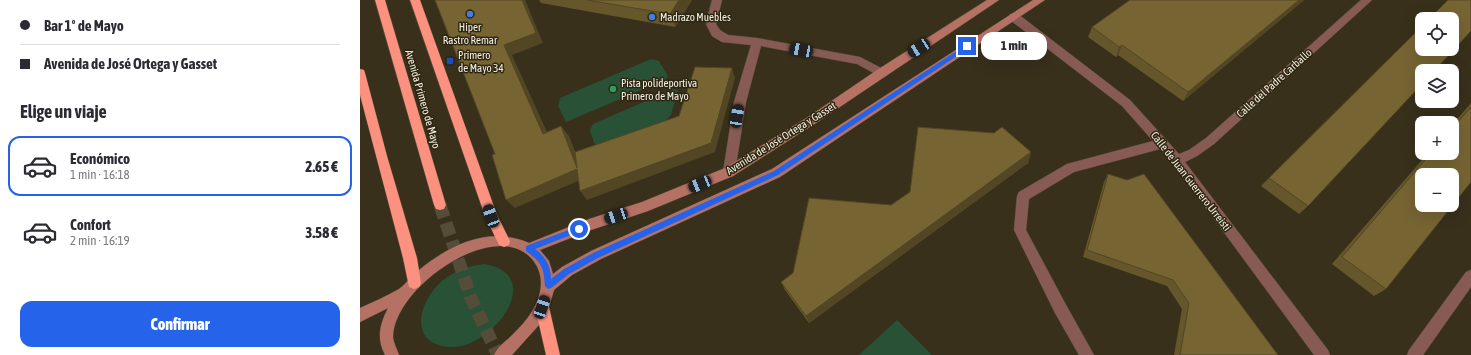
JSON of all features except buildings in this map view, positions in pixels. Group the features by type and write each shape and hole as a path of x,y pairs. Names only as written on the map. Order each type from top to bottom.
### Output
{"highway":[{"name":"Avenida Primero de Mayo","path":"380,0 440,205"},
{"path":"415,0 491,216 504,241"},
{"path":"360,73 380,156 410,258 414,283"},
{"path":"542,307 554,355"}],"main road":[{"name":"Avenida de José Ortega y Gasset","path":"548,286 567,271 590,258 776,173 1040,0"},
{"name":"Avenida de José Ortega y Gasset","path":"528,248 589,225 644,207 729,172 812,120 992,1"},
{"path":"392,355 387,344 387,332 391,315 404,293 442,260 459,251 488,242 504,241 528,248 538,256 548,269 548,286 542,307 530,327 502,355"},
{"path":"360,314 404,293"}],"street":[{"path":"716,0 711,24 716,33 726,39 757,42 860,61 881,73"},
{"name":"Calle del Padre Carballo","path":"1177,160 1210,141 1367,0"},
{"name":"Calle de Juan Guerrero Urreisti","path":"1014,17 1126,103 1163,143 1323,355"},
{"path":"729,172 740,102 757,42"},
{"path":"1087,355 1060,308 1020,230 1023,196 1071,168 1163,143"},
{"path":"1414,355 1471,276"}],"green space":[{"name":"Pista polideportiva Primero de Mayo","path":"651,59 659,61 668,76 665,80 566,122 558,106 560,98"},
{"path":"673,89 678,90 671,115 665,121 596,145 594,143 590,130 593,124"},
{"path":"484,264 503,271 512,281 513,295 507,310 497,324 483,336 467,344 451,347 437,344 428,339 423,331 421,322 427,300 433,290 447,277 456,272 472,266"},
{"path":"897,320 932,355 859,355"}],"tunnel":[{"path":"440,205 471,298 498,355"}],"place":[{"name":"Hiper Rastro Remar","path":"470,14"},
{"name":"Madrazo Muebles","path":"652,17"},
{"name":"Primero de Mayo 34","path":"450,61"},
{"name":"Pista polideportiva Primero de Mayo","path":"613,89"}],"route":[{"path":"579,229 528,248 538,256 548,269 548,286 567,271 596,255 776,173 967,46"}]}
